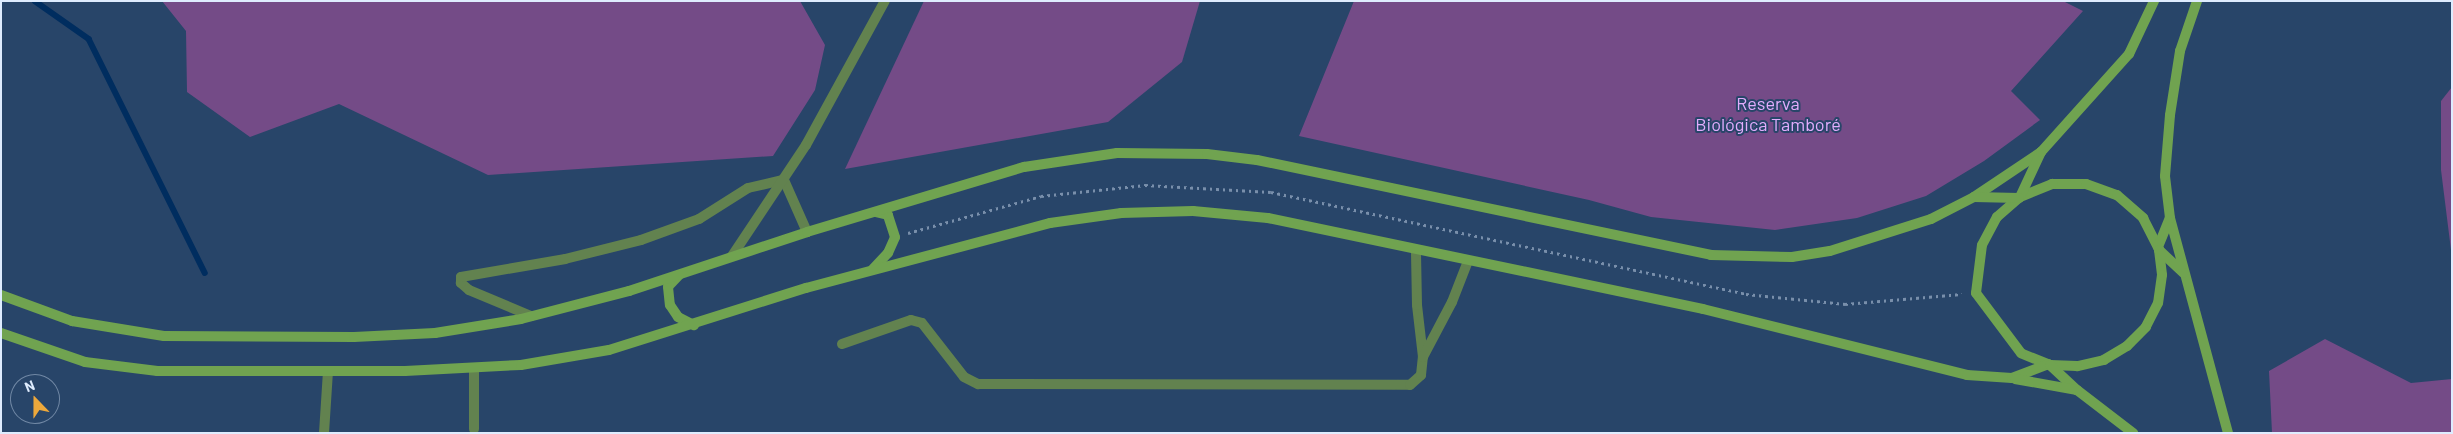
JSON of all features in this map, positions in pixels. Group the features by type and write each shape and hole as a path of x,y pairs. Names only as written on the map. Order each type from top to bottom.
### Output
{"main road":[{"path":"1,294 72,321 164,336 394,336 435,333 531,316 682,273 808,232 1024,166 1117,153 1207,154 1257,160 1356,179 1693,252 1792,257 1830,251 1874,239 1931,219 1974,197 2042,152 2129,54 2154,1"},
{"path":"2197,1 2180,51 2165,152 2170,218 2183,272 2228,433"},
{"path":"2020,197 2042,152"},
{"path":"2170,218 2159,249 2162,275 2158,302 2146,327 2127,346 2104,360 2077,366 2049,364 2022,353 1976,293 1982,245 1997,217 2020,197 2052,184 2086,184 2117,195 2143,218 2159,249 2183,272"},
{"path":"1974,197 2020,197"},
{"path":"1,333 85,362 157,371 328,371 521,366 609,350 694,325 806,288 1050,224 1154,211 1268,218 1416,251 1703,309 1967,375 2012,378 2077,390"},
{"path":"871,272 888,253 896,237 888,215 874,212"},
{"path":"682,273 671,280 669,299 674,312 694,325"},
{"path":"2012,378 2049,364"},
{"path":"2049,364 2077,390 2133,433"}],"street":[{"path":"732,256 784,180 832,100 885,1"},
{"path":"784,180 808,232"},
{"path":"531,316 469,290 461,283 461,277 565,259 641,240 699,219 748,188 784,180"},
{"path":"842,344 911,320 922,323 964,378 978,384 1410,385 1421,375 1423,357 1417,305 1416,251"},
{"path":"1423,357 1452,302 1468,261"},
{"path":"474,368 474,429"},
{"path":"324,433 328,371"}],"green space":[{"path":"162,1 800,1 825,45 815,90 773,156 488,175 339,104 250,137 187,92 186,31"},
{"path":"924,1 1200,1 1182,62 1108,122 845,169"},
{"name":"Reserva Biológica Tamboré","path":"1354,1 2063,1 2083,11 2011,91 2040,120 1984,161 1926,196 1857,218 1775,230 1651,217 1589,200 1299,136"},
{"path":"2452,87 2452,258 2441,170 2441,101"},
{"path":"2325,339 2411,383 2452,379 2452,433 2272,433 2269,371"}],"waterway":[{"path":"35,1 89,39 205,273"}]}
